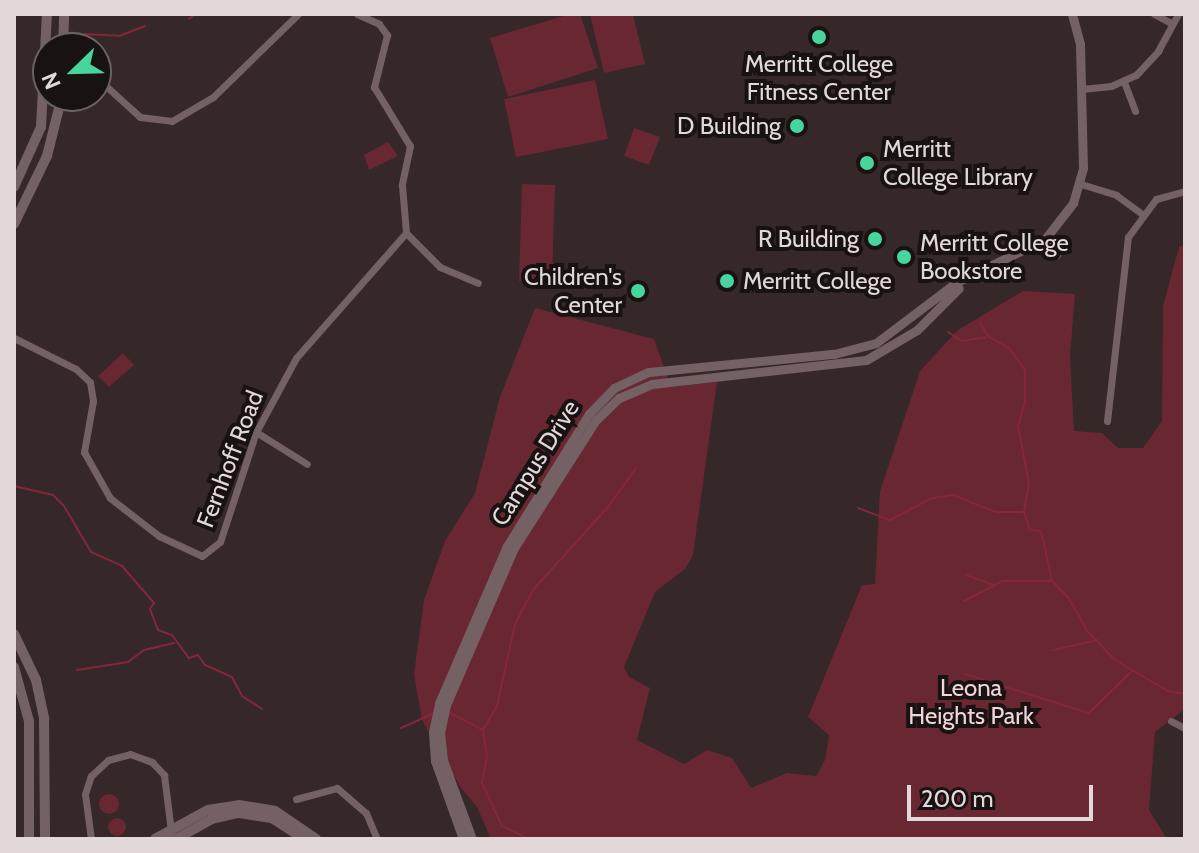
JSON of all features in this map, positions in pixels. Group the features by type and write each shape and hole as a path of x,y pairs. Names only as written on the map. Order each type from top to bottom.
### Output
{"main road":[{"path":"14,187 41,127 47,14"},
{"path":"14,224 47,156 58,112"},
{"path":"14,634 30,664 42,709 45,839"},
{"path":"14,667 29,721 29,839"},
{"path":"172,836 208,810 258,806 292,819 316,839"},
{"path":"155,839 239,813 272,818 304,839"}],"street":[{"path":"112,92 140,117 172,121 213,97 298,14"},
{"path":"357,14 379,24 387,35 387,51 373,81 377,97 410,146 402,185 406,233 440,267 478,283"},
{"name":"Campus Drive","path":"463,839 439,761 442,718 454,677 531,517 596,420 619,398 683,378 866,360 917,330 973,275 1045,239 1068,212 1081,184 1082,89 1079,33 1072,14"},
{"path":"1154,14 1171,23"},
{"path":"1082,89 1124,82 1146,66 1178,14"},
{"path":"1124,82 1135,111"},
{"path":"1081,184 1116,195 1141,213"},
{"path":"1107,421 1123,259 1141,213 1164,194 1185,191"},
{"name":"Fernhoff Road","path":"14,338 85,375 93,401 84,452 94,477 132,517 188,553 209,554 220,542 256,432 315,331 406,233"},
{"path":"1045,239 1057,255"},
{"path":"256,432 307,464"},
{"path":"1171,721 1185,728"},
{"path":"91,839 87,784 102,764 122,755 145,758 164,775 172,836"},
{"name":"Campus Drive","path":"439,761 472,839"},
{"path":"296,799 337,788 366,813 377,839"}],"green space":[{"path":"570,14 580,14 598,68 508,97 490,38"},
{"path":"590,14 633,14 645,64 604,73"},
{"path":"595,80 608,139 516,157 504,99"},
{"path":"634,128 660,137 649,165 624,156"},
{"path":"388,142 398,156 369,170 364,155"},
{"path":"522,184 555,185 552,282 519,281"},
{"name":"Leona Heights Park","path":"1185,244 1185,709 1155,732 1149,810 1167,839 491,839 477,807 461,788 422,720 414,674 424,600 445,541 475,493 500,397 535,308 654,339 671,387 717,382 693,555 685,569 655,592 624,667 629,677 650,688 637,740 684,764 707,750 732,758 751,788 787,773 816,776 825,760 829,735 808,717 862,585 875,584 880,491 920,371 958,330 1023,291 1075,294 1070,357 1074,431 1102,433 1118,448 1143,448 1162,421 1163,306 1179,247"},
{"path":"123,353 134,365 109,387 98,376"},
{"path":"105,794 113,794 119,804 113,814 105,814 99,808 99,800"},
{"path":"113,818 121,818 126,827 124,834 113,836 108,831 108,823"}],"waterway":[{"path":"189,19 195,14"},
{"path":"112,36 145,26"},
{"path":"980,323 989,337 1009,348 1025,370 1025,402 1018,426 1029,483 1024,512 1030,530 1040,531 1052,581 1068,597 1088,632 1115,660 1168,691 1185,694"},
{"path":"948,332 962,341 986,337"},
{"path":"529,839 502,826 482,783 487,757 483,730 497,706 515,624 533,590 608,507 636,468"},
{"path":"14,486 53,495 64,506 91,552 122,566 154,603 150,609 158,630 172,635 189,658 198,655 205,665 232,677 242,696 262,709"},
{"path":"858,508 890,520 932,498 953,495 996,512 1024,512"},
{"path":"966,575 994,585"},
{"path":"964,601 1003,581 1051,581"},
{"path":"1053,650 1098,640"},
{"path":"77,670 128,662 144,650 174,643"},
{"path":"965,674 1089,713 1131,672"},
{"path":"450,713 483,730"},
{"path":"401,728 433,714"}],"place":[{"name":"Merritt College Fitness Center","path":"819,37"},
{"name":"D Building","path":"797,126"},
{"name":"Merritt College Library","path":"867,163"},
{"name":"R Building","path":"875,239"},
{"name":"Merritt College Bookstore","path":"904,257"},
{"name":"Merritt College","path":"727,281"},
{"name":"Children's Center","path":"638,291"}]}
